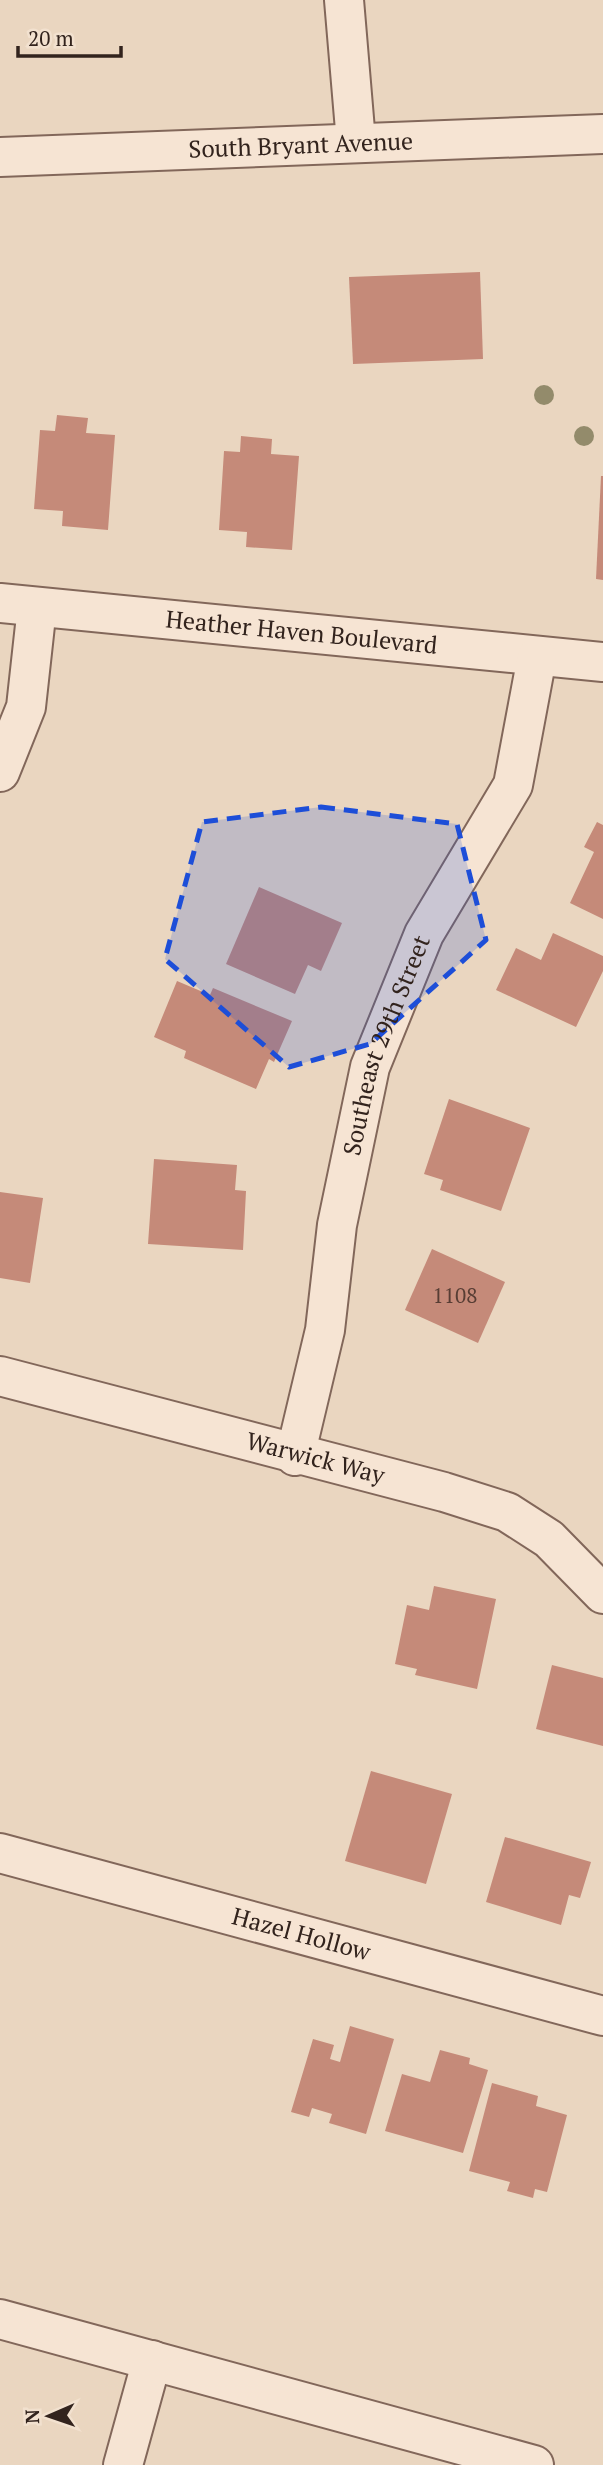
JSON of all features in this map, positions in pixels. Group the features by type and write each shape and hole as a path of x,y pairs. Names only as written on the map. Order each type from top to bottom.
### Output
{"street":[{"path":"344,0 349,88 356,142"},
{"name":"South Bryant Avenue","path":"0,157 603,134"},
{"path":"0,772 26,707 18,605"},
{"name":"Heather Haven Boulevard","path":"18,605 603,662"},
{"name":"Southeast 29th Street","path":"295,1456 325,1330 337,1225 370,1067 424,934 513,785 537,657"},
{"name":"Warwick Way","path":"0,1376 295,1456 444,1492 507,1512 549,1539 592,1587 603,1594"},
{"name":"Hazel Hollow","path":"0,1853 603,2015"},
{"path":"0,2319 534,2465"},
{"path":"123,2465 152,2360"}],"highlighted area":[{"path":"321,807 457,824 486,940 370,1044 289,1067 165,959 202,822"}],"building":[{"path":"480,272 483,359 353,364 349,277"},
{"path":"57,415 88,418 86,433 115,435 108,530 62,526 63,511 34,509 40,430 55,431"},
{"path":"241,436 272,439 271,454 299,456 292,550 246,547 247,532 219,530 224,451 240,452"},
{"path":"603,476 603,580 596,579"},
{"path":"597,822 603,825 603,919 570,903 594,852 584,847"},
{"path":"259,887 342,923 321,971 308,965 295,994 226,964"},
{"path":"553,933 603,956 603,971 576,1027 496,990 516,948 541,960"},
{"path":"177,981 210,995 213,988 292,1021 274,1062 269,1059 256,1089 184,1058 186,1051 154,1037"},
{"path":"449,1099 530,1128 501,1211 440,1190 443,1180 424,1174"},
{"path":"154,1159 237,1165 235,1190 246,1191 243,1250 148,1244"},
{"path":"0,1192 43,1198 30,1283 0,1278"},
{"path":"432,1249 505,1282 478,1343 405,1310"},
{"path":"434,1586 496,1599 477,1689 415,1675 417,1669 395,1664 407,1605 429,1610"},
{"path":"552,1665 603,1678 603,1746 536,1729"},
{"path":"371,1771 452,1794 426,1884 345,1861"},
{"path":"505,1837 591,1862 580,1898 569,1895 561,1925 486,1902"},
{"path":"350,2026 394,2039 366,2134 329,2123 332,2114 312,2108 309,2117 291,2112 313,2039 334,2045 330,2059 340,2062"},
{"path":"440,2050 470,2058 469,2064 488,2070 463,2153 385,2131 402,2074 430,2082"},
{"path":"492,2083 538,2096 536,2106 567,2115 547,2192 535,2189 533,2198 507,2191 510,2182 469,2171"}]}
